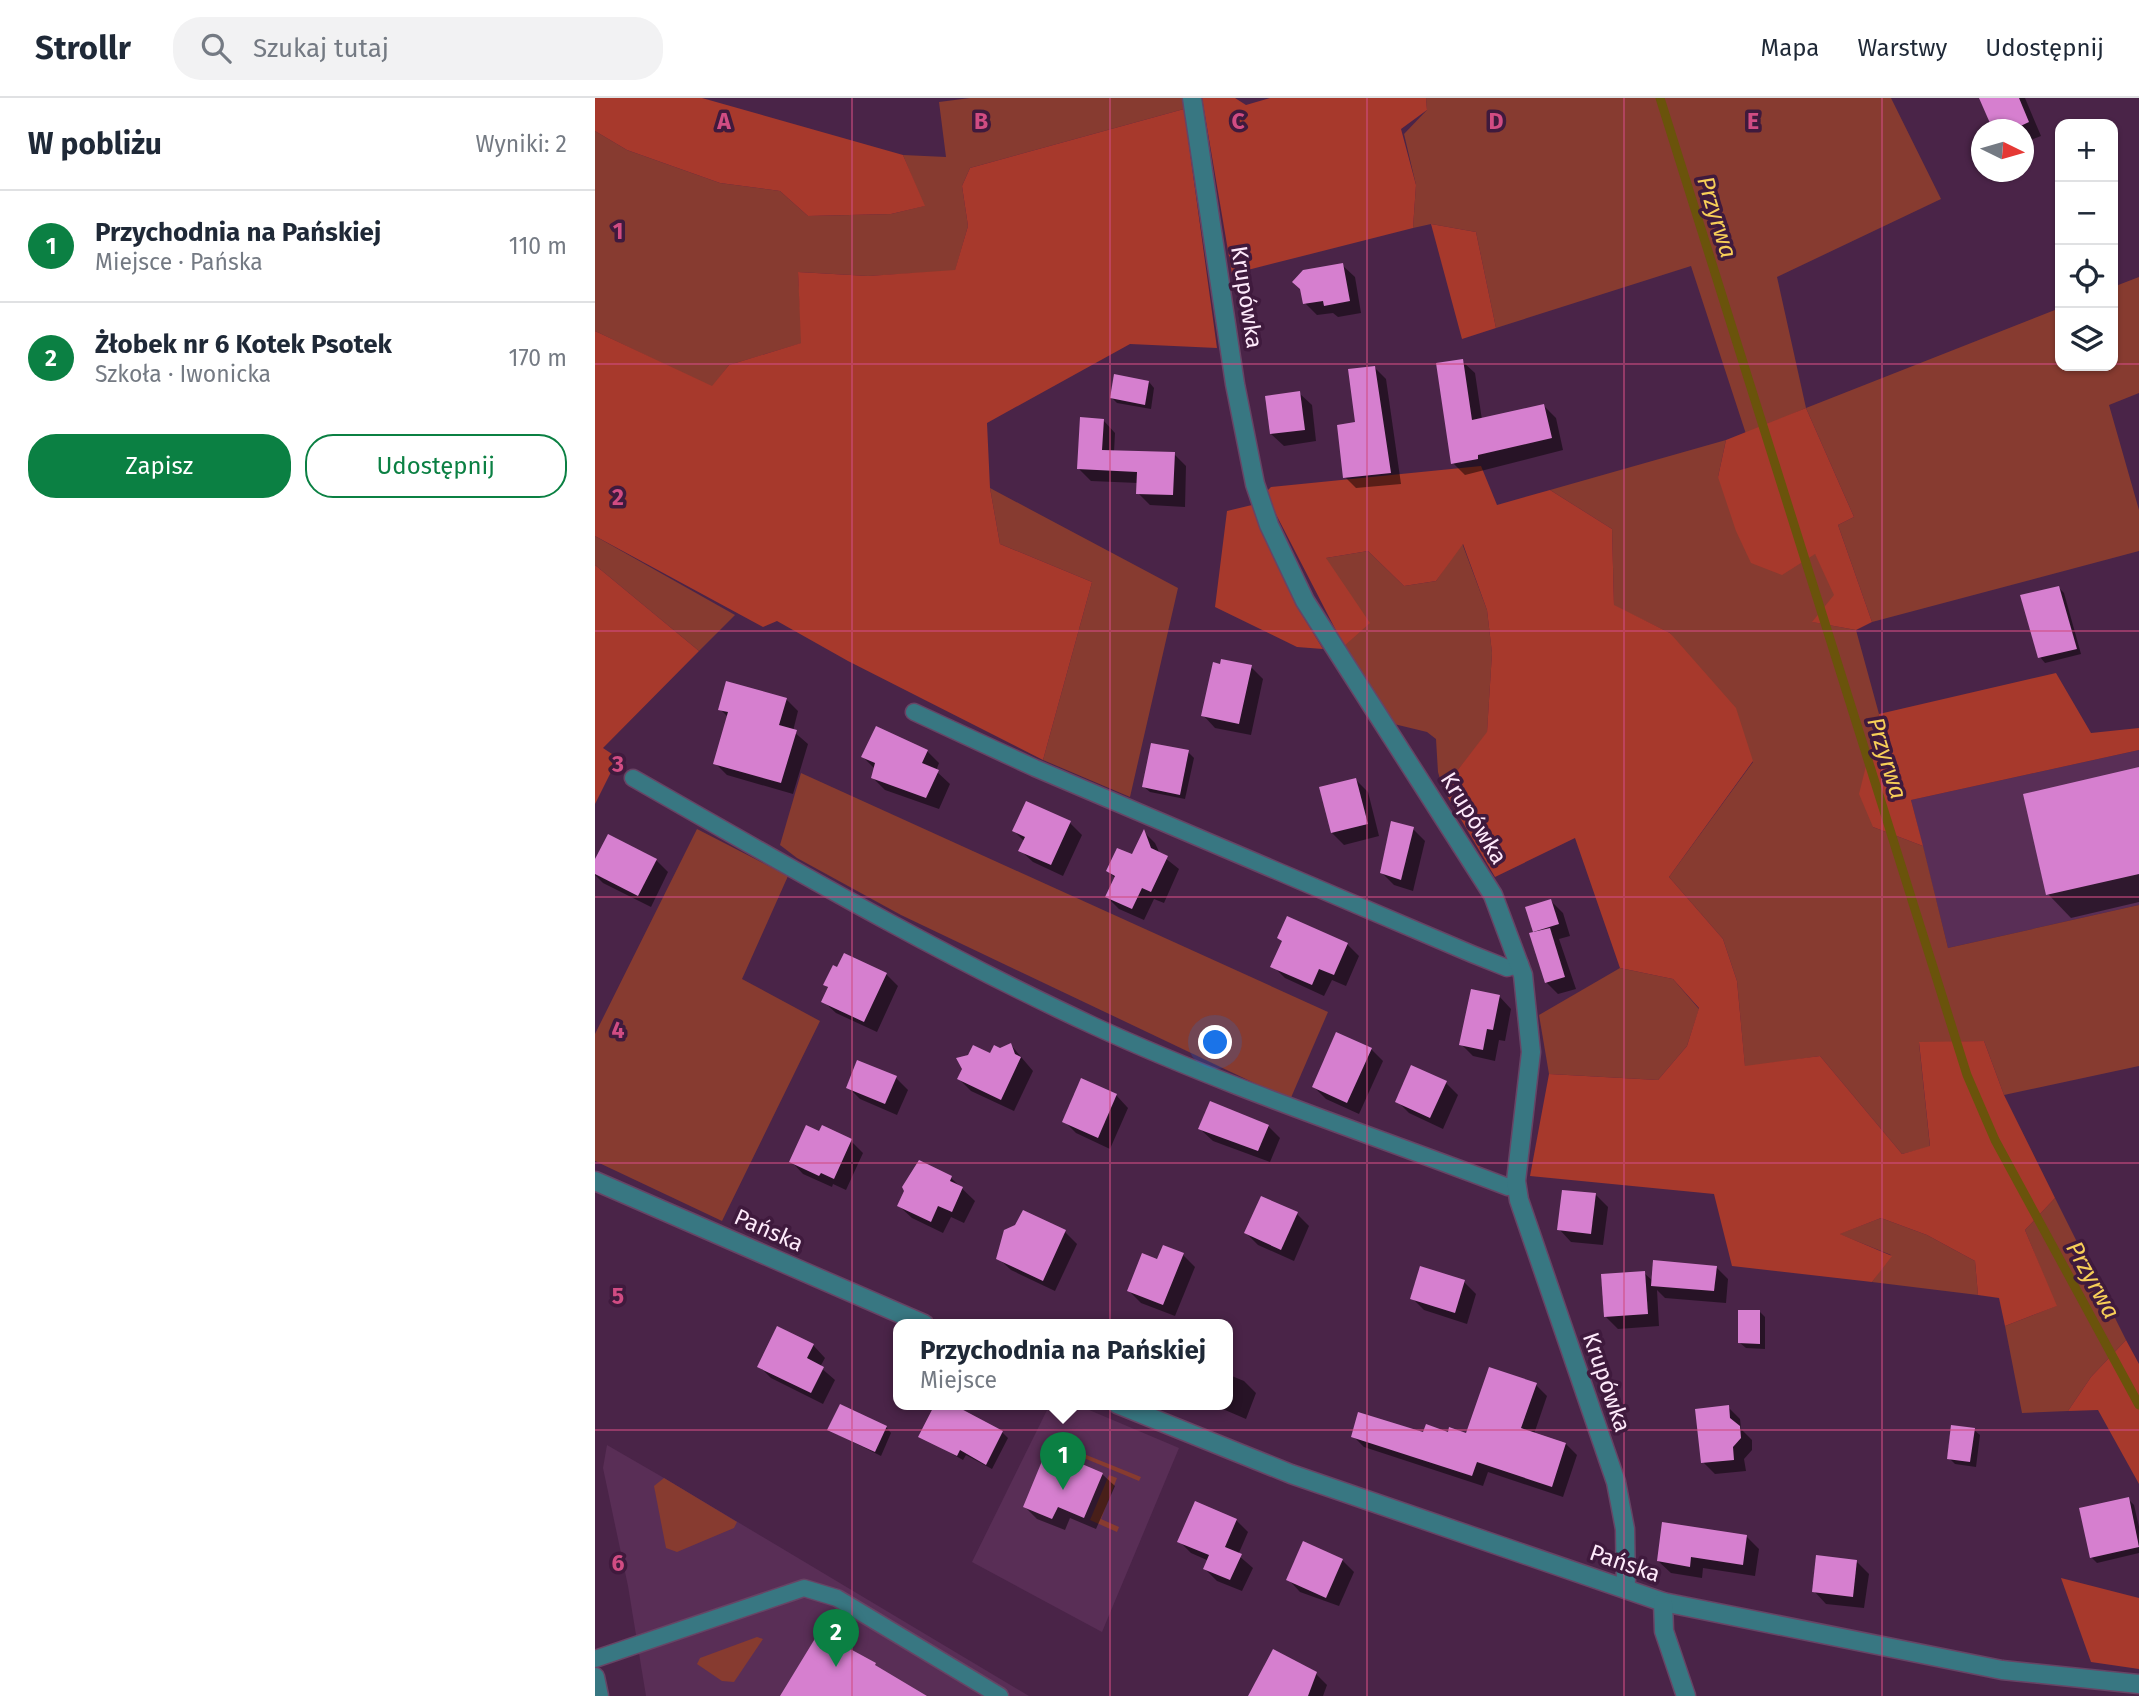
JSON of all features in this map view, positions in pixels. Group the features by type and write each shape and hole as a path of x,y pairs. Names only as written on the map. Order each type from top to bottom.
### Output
{"street":[{"name":"Krupówka","path":"1192,98 1235,384 1255,484 1269,524 1311,610 1493,895 1520,964 1528,1003 1531,1052 1517,1186 1527,1225 1616,1482 1625,1529 1626,1589"},
{"name":"Pańska","path":"595,1181 912,1319"},
{"name":"Pańska","path":"1132,1410 1291,1474 1663,1602 2002,1670 2139,1684"},
{"path":"1663,1602 1664,1631 1686,1696"},
{"path":"595,1677 599,1696"}],"lane":[{"path":"914,712 1035,768 1459,949 1507,968 1520,964"},
{"path":"633,778 789,866 1093,1025 1342,1127 1508,1187 1517,1186"},
{"path":"595,1659 804,1588 837,1598 1000,1696"}],"shaded area":[{"path":"595,98 702,98 903,155 925,206 891,214 808,216 780,191 720,183 627,150 595,131"},
{"path":"970,98 1182,98 1184,109 970,168 962,186 968,226 955,271 868,276 798,272 802,343 729,365 712,387 595,331 595,131 627,150 720,183 780,191 808,216 891,214 924,206 903,155 946,157 939,102"},
{"path":"1202,98 1235,98 1246,105 1270,98 1426,98 1427,110 1401,129 1416,185 1413,228 1232,274"},
{"path":"1426,98 1891,98 1941,199 1777,277 1806,408 1746,434 1691,266 1496,328 1476,232 1431,224 1413,228 1416,185 1404,134 1427,110"},
{"path":"1184,109 1217,348 1130,344 987,423 990,488 1000,544 1092,582 1043,760 848,661 777,621 763,627 595,536 595,331 712,386 729,365 801,343 798,272 868,276 955,270 968,226 962,186 970,168"},
{"path":"1431,224 1476,232 1496,328 1462,339"},
{"path":"2139,277 2139,393 2109,405 2139,510 2139,551 1872,622 1838,525 1854,517 1806,408 2055,310 2055,371 2118,371 2118,285"},
{"path":"1806,408 1854,517 1838,525 1872,622 1856,630 1812,622 1834,595 1815,554 1782,575 1751,563 1736,531 1718,477 1726,440"},
{"path":"1726,440 1718,477 1815,553 1835,595 1813,622 1856,630 1879,714 1874,739 1873,827 1923,846 1948,948 2139,905 2139,1066 2004,1095 1984,1041 1919,1043 1930,1147 1902,1154 1820,1056 1745,1067 1737,981 1723,939 1669,877 1753,762 1670,633 1614,606 1612,529 1550,490"},
{"path":"1481,466 1497,505 1550,490 1612,529 1614,605 1670,633 1736,708 1753,761 1669,877 1723,939 1737,981 1745,1066 1820,1056 1902,1154 1930,1146 1919,1042 1984,1041 2004,1095 2055,1198 2025,1230 2057,1306 2005,1326 1999,1298 1978,1295 1975,1261 1927,1235 1881,1218 1840,1234 1892,1256 1872,1282 1732,1266 1714,1194 1530,1176 1549,1074 1658,1080 1687,1046 1699,1008 1673,979 1620,968 1575,838 1495,877 1443,789 1487,732 1492,653 1487,610 1463,544 1436,581 1404,586 1368,551 1326,558 1370,623 1344,646 1265,493 1271,487"},
{"path":"990,488 1178,588 1130,797 1043,760 1092,582 1000,544"},
{"path":"1252,505 1296,605 1323,649 1297,647 1215,607 1227,511"},
{"path":"595,536 735,615 699,651 595,565"},
{"path":"1462,543 1487,610 1492,653 1487,733 1443,789 1438,772 1436,739 1427,732 1394,724 1344,646 1326,558 1368,551 1404,586 1436,581"},
{"path":"595,565 699,651 603,748 618,758 595,804"},
{"path":"2056,673 2091,733 2139,728 2139,750 1911,800 1923,846 1873,827 1859,794 1879,714"},
{"path":"2139,750 2139,905 1948,948 1911,800"},
{"path":"801,773 1328,1012 1290,1100 901,915 797,858 780,845"},
{"path":"697,829 788,876 742,979 820,1021 722,1221 595,1161 595,1034"},
{"path":"1620,968 1673,979 1699,1009 1687,1046 1658,1080 1549,1074 1539,1015"},
{"path":"2055,1198 2126,1340 2091,1377 2068,1411 2022,1413 2005,1326 2056,1306 2025,1230"},
{"path":"1881,1218 1927,1235 1975,1261 1978,1295 1872,1282 1891,1255 1839,1234"},
{"path":"2126,1340 2139,1364 2139,1484 2098,1410 2068,1411 2091,1377"},
{"path":"1047,1410 1089,1410 1179,1448 1102,1632 972,1562"},
{"path":"607,1445 1029,1696 646,1696 628,1586 603,1468"},
{"path":"1069,1448 1141,1477 1139,1481 1067,1451"},
{"path":"1109,1475 1117,1478 1101,1519 1119,1527 1117,1532 1090,1520"},
{"path":"664,1478 737,1522 734,1528 677,1552 666,1548 654,1486"},
{"path":"2061,1578 2139,1598 2139,1669 2091,1662"},
{"path":"757,1637 763,1639 734,1682 722,1681 697,1664 700,1658"}],"building":[{"path":"1979,98 2019,98 2028,119 1988,119"},
{"path":"1343,263 1350,301 1324,306 1323,301 1303,304 1300,289 1292,282 1303,270"},
{"path":"1463,359 1472,420 1544,404 1552,438 1451,464 1436,363"},
{"path":"1375,366 1391,473 1343,478 1337,425 1355,422 1348,369"},
{"path":"1114,374 1149,381 1145,405 1110,398"},
{"path":"1300,391 1305,430 1270,434 1265,396"},
{"path":"1080,417 1104,419 1102,450 1175,452 1173,495 1136,494 1137,472 1077,469"},
{"path":"2059,586 2077,649 2038,658 2020,595"},
{"path":"1221,659 1252,665 1239,724 1201,716 1213,662 1220,664"},
{"path":"726,681 787,698 779,725 797,730 781,783 713,764 728,712 718,710"},
{"path":"876,726 928,750 922,763 939,770 926,798 871,778 875,763 861,757"},
{"path":"1151,743 1189,750 1180,795 1142,787"},
{"path":"2139,767 2139,874 2046,895 2023,794"},
{"path":"1356,778 1368,824 1331,833 1319,787"},
{"path":"1026,801 1071,821 1051,865 1018,851 1025,837 1012,831"},
{"path":"1391,821 1414,827 1401,880 1380,873"},
{"path":"1144,829 1151,848 1168,856 1151,892 1142,888 1132,909 1105,897 1115,876 1106,871 1117,848 1132,854"},
{"path":"608,834 657,859 638,896 595,874 595,859"},
{"path":"1551,899 1559,924 1533,932 1525,907"},
{"path":"1287,916 1348,943 1334,975 1319,969 1312,985 1270,967 1282,941 1277,938"},
{"path":"1550,928 1565,977 1545,983 1529,933"},
{"path":"844,953 887,973 864,1022 821,1002 828,987 823,985 833,965 837,967"},
{"path":"1471,989 1500,995 1493,1030 1487,1029 1483,1050 1459,1045"},
{"path":"1336,1032 1372,1048 1347,1103 1312,1087"},
{"path":"1011,1043 1015,1054 1021,1057 1001,1100 957,1079 962,1069 956,1058 968,1055 973,1045 990,1053 994,1045 1000,1048"},
{"path":"857,1060 897,1076 885,1104 846,1088"},
{"path":"1411,1065 1447,1081 1430,1118 1395,1102"},
{"path":"1081,1078 1117,1094 1098,1138 1062,1122"},
{"path":"1210,1101 1269,1125 1258,1151 1198,1129"},
{"path":"806,1125 819,1131 822,1125 852,1139 834,1179 821,1173 819,1176 789,1162"},
{"path":"919,1160 952,1176 950,1181 963,1187 952,1212 938,1206 931,1222 897,1206 904,1191 902,1187"},
{"path":"1562,1190 1596,1193 1591,1234 1557,1230"},
{"path":"1261,1196 1298,1212 1281,1250 1244,1233"},
{"path":"1023,1210 1066,1230 1043,1281 996,1259 1004,1230 1015,1225"},
{"path":"1163,1245 1184,1253 1163,1305 1127,1291 1142,1253 1157,1259"},
{"path":"1653,1260 1717,1266 1714,1291 1651,1286"},
{"path":"1420,1266 1465,1280 1455,1313 1410,1299"},
{"path":"1645,1271 1648,1314 1604,1317 1601,1274"},
{"path":"1738,1310 1760,1310 1760,1344 1738,1343"},
{"path":"777,1326 814,1344 807,1358 824,1367 811,1393 757,1367"},
{"path":"1489,1367 1537,1383 1521,1428 1566,1443 1552,1487 1477,1462 1472,1476 1351,1437 1358,1412 1423,1432 1426,1424 1448,1432 1449,1427 1466,1433"},
{"path":"840,1404 887,1426 875,1452 827,1430"},
{"path":"1729,1405 1730,1418 1740,1426 1741,1438 1733,1447 1734,1460 1701,1463 1695,1409"},
{"path":"932,1410 963,1410 1003,1431 986,1465 960,1450 957,1456 918,1437"},
{"path":"1951,1425 1975,1428 1970,1462 1947,1459"},
{"path":"1047,1449 1103,1473 1084,1518 1058,1507 1052,1519 1023,1507"},
{"path":"2129,1497 2139,1547 2090,1558 2079,1508"},
{"path":"1195,1501 1237,1519 1225,1547 1242,1554 1230,1580 1203,1569 1209,1555 1177,1542"},
{"path":"1662,1522 1747,1535 1743,1565 1691,1557 1690,1567 1657,1561"},
{"path":"1303,1541 1343,1559 1326,1598 1286,1580"},
{"path":"1816,1555 1857,1560 1853,1597 1812,1592"},
{"path":"819,1632 876,1663 875,1665 927,1696 780,1696"},
{"path":"1273,1649 1317,1672 1308,1696 1248,1696"}],"waterway":[{"name":"Przyrwa","path":"1660,98 1967,1075 1995,1140 2139,1405"}],"place":[{"name":"Przychodnia na Pańskiej","path":"1063,1490"},
{"name":"Żłobek nr 6 Kotek Psotek","path":"836,1667"}]}
